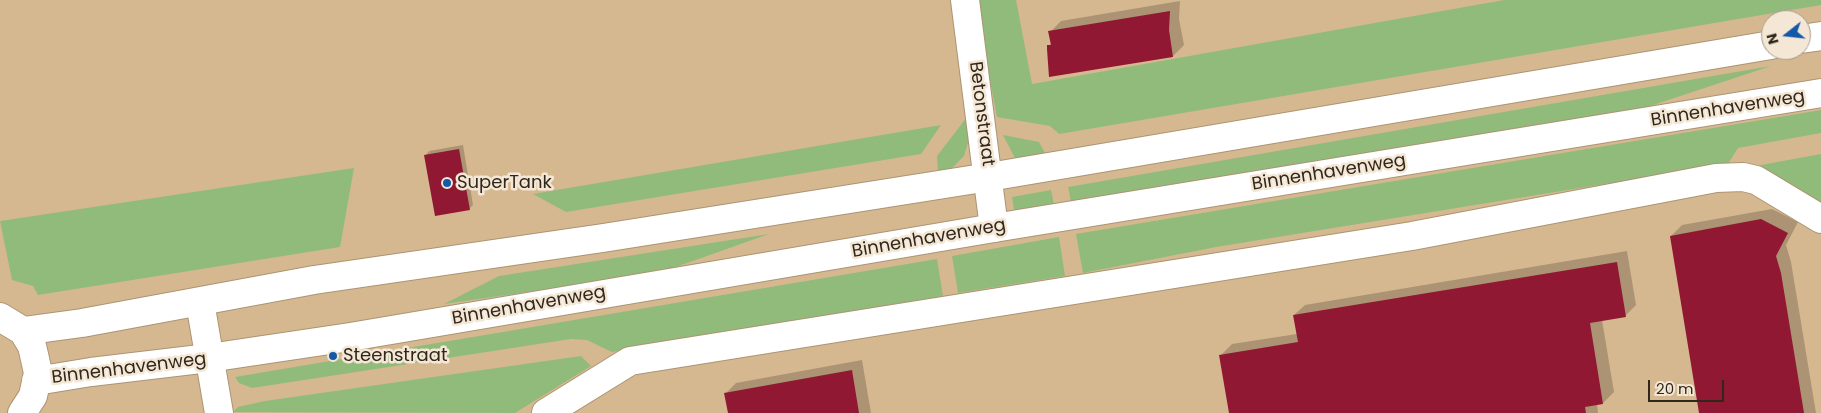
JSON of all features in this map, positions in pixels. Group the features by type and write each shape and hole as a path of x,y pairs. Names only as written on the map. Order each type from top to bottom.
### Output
{"main road":[{"name":"Betonstraat","path":"965,0 994,228"},
{"path":"11,324 200,302 314,280 603,238 989,177 1761,46"},
{"name":"Binnenhavenweg","path":"36,381 91,372 209,358 1821,93"},
{"path":"546,413 630,361 1412,236 1716,178 1743,177 1756,180 1821,219"},
{"path":"200,302 219,413"},
{"path":"11,324 32,346 35,359 36,381 33,396 22,413"}],"shaded area":[{"path":"0,0 1821,0 1821,413 0,413"}],"green space":[{"path":"975,0 1016,0 1032,84 1504,0 1821,0 1821,5 1791,10 1761,10 1761,15 1059,134 1050,126 997,117"},
{"path":"1771,66 1623,115 1072,207 1068,187"},
{"path":"1821,110 1821,133 1738,148 1728,164 1216,247 1083,273 1076,234"},
{"path":"967,117 969,139 964,156 950,170 938,172 937,156"},
{"path":"941,125 921,154 566,212 533,194"},
{"path":"1003,135 1039,142 1046,155 1016,160"},
{"path":"1821,154 1821,204 1754,171 1761,165"},
{"path":"354,168 340,247 38,295 33,286 12,280 0,221"},
{"path":"1051,190 1055,210 1015,217 1012,197"},
{"path":"769,234 659,273 444,304 499,276"},
{"path":"1059,237 1065,276 958,293 952,256"},
{"path":"937,259 943,296 612,352 587,340 571,339 252,388 239,383 235,377"},
{"path":"581,356 591,366 515,413 233,412 238,407 265,401"}],"building":[{"path":"1170,11 1169,30 1173,57 1049,77 1047,45 1051,45 1048,31"},
{"path":"459,149 470,210 435,216 424,155"},
{"path":"1761,219 1788,233 1776,256 1781,273 1804,413 1699,413 1670,236"},
{"path":"1617,262 1626,317 1590,323 1603,404 1585,407 1586,413 1229,413 1219,355 1298,342 1293,315"},
{"path":"852,370 859,413 728,413 724,393"}],"place":[{"name":"SuperTank","path":"447,183"},
{"name":"Steenstraat","path":"333,356"}]}
